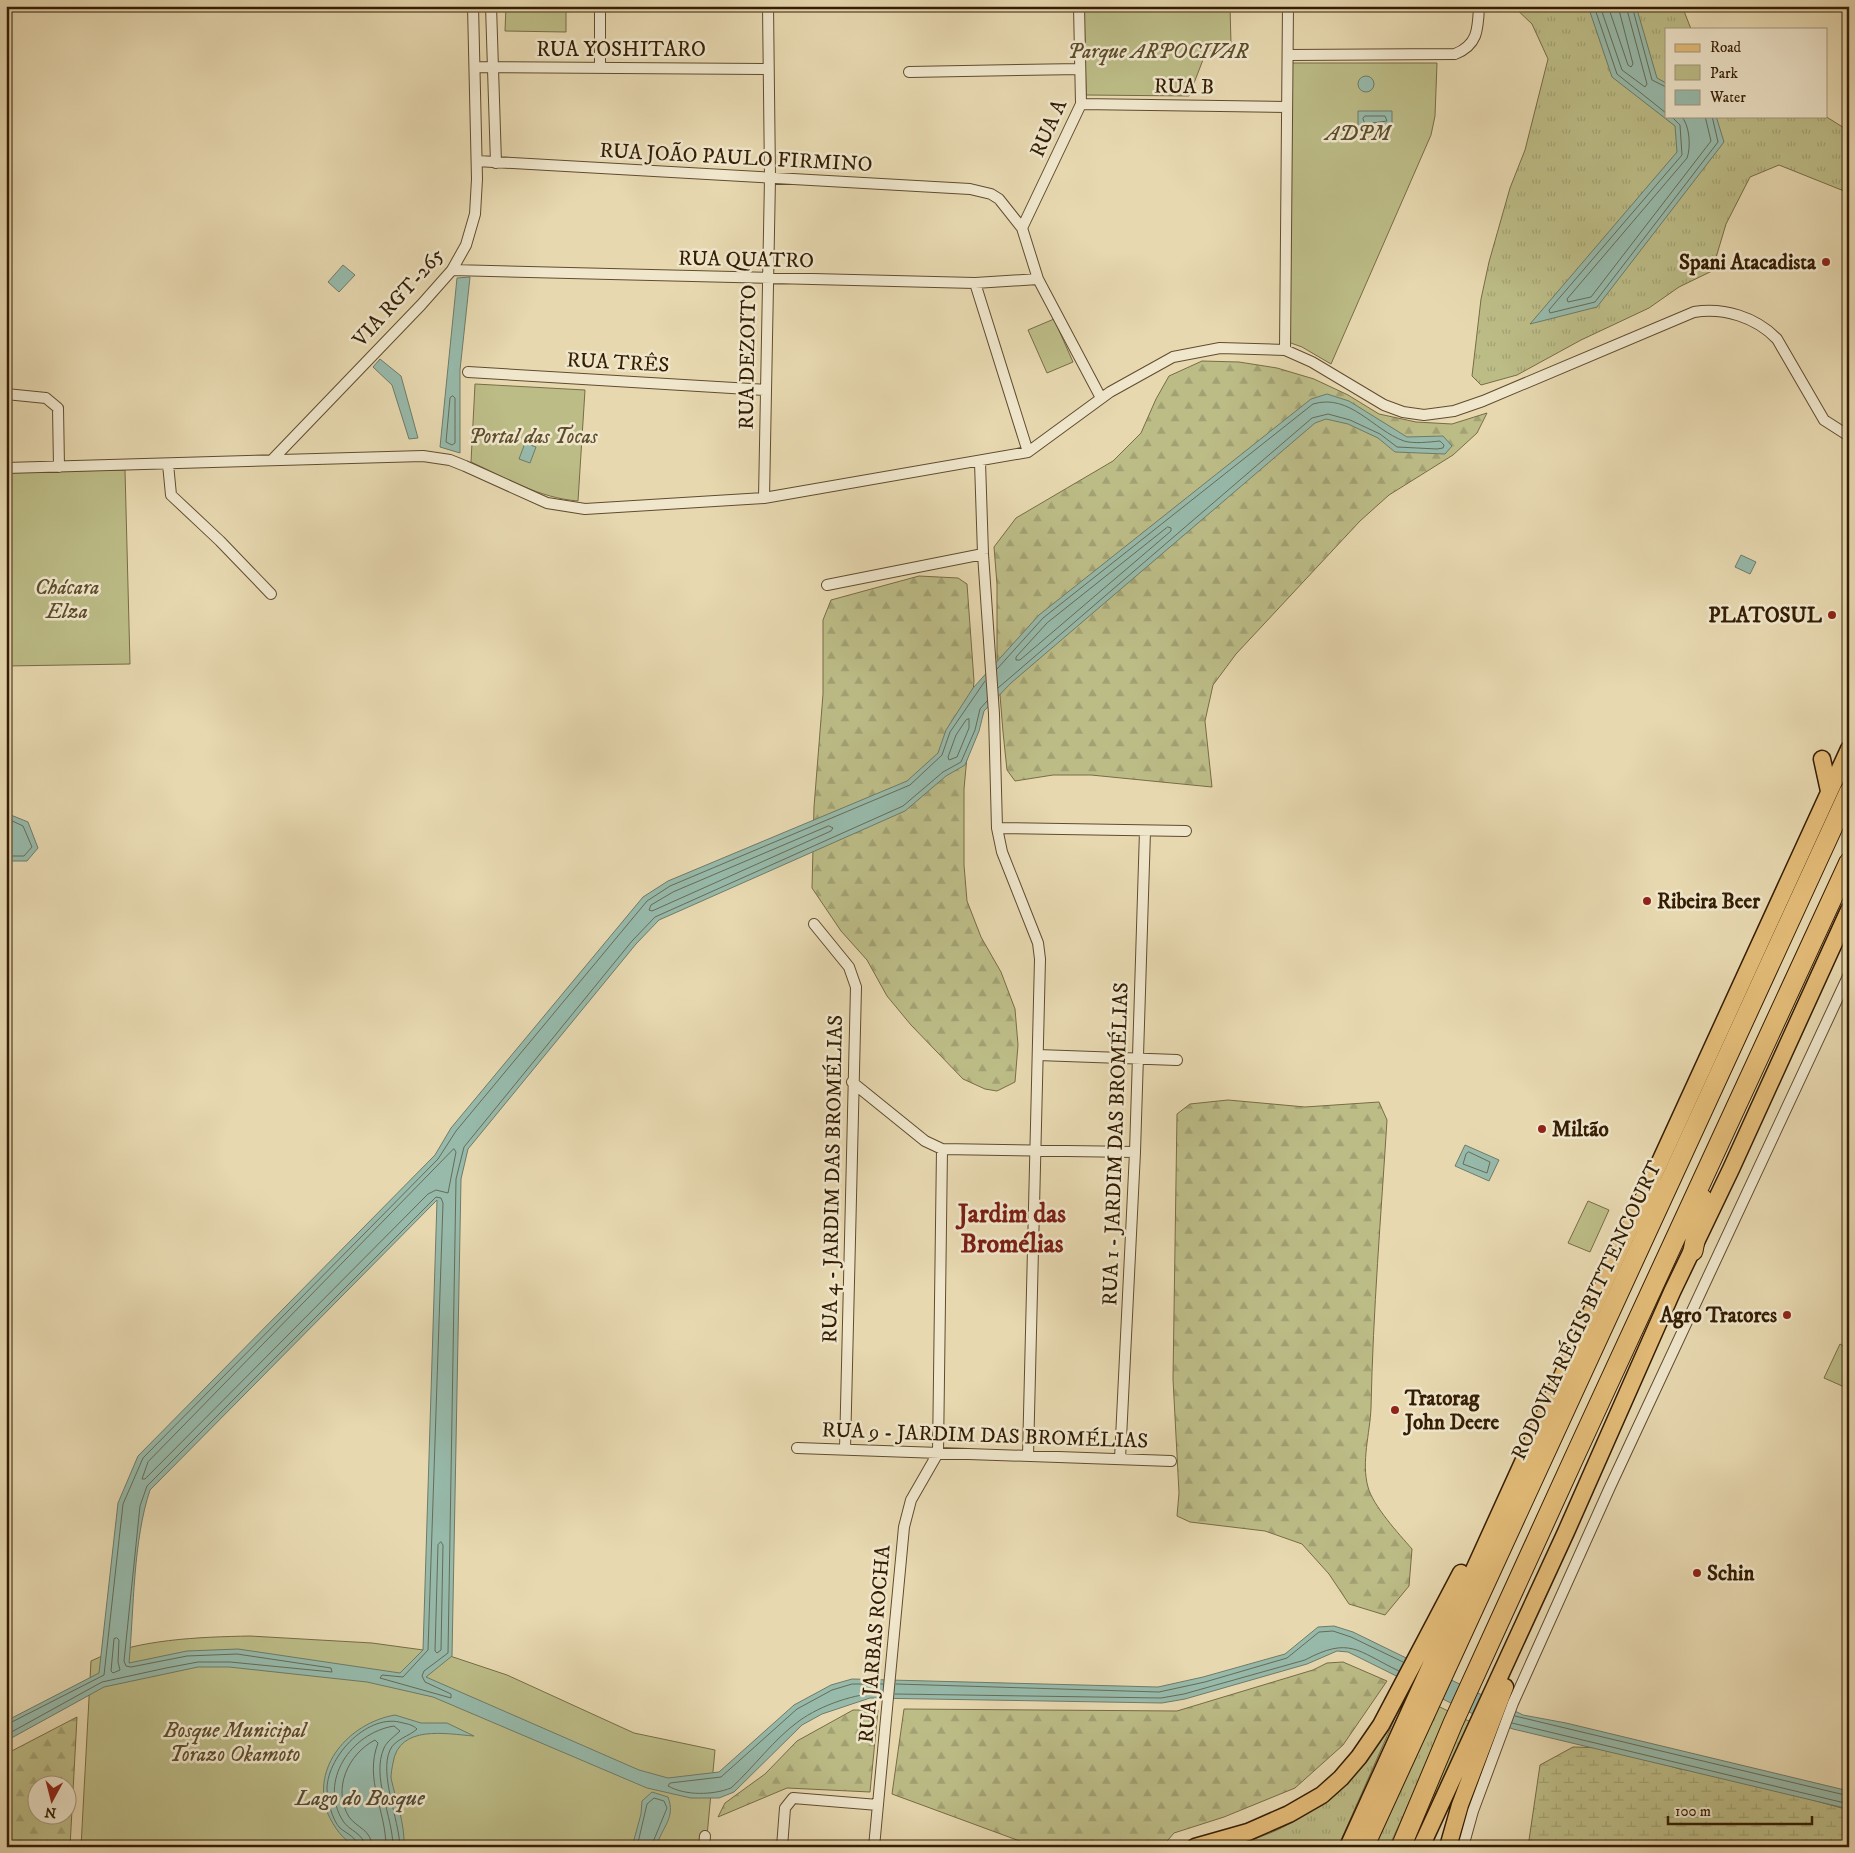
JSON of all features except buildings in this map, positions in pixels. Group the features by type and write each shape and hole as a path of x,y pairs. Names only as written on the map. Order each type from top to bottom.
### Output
{"highway":[{"name":"RODOVIA RÉGIS BITTENCOURT","path":"1364,1847 1418,1710 1429,1667 1690,1137 1849,792"},
{"path":"1401,1847 1453,1723 1849,862"},
{"path":"1634,1222 1690,1137"},
{"path":"1693,1251 1709,1169"}],"main road":[{"path":"1195,1847 1248,1832 1288,1814 1322,1795 1359,1758 1381,1726 1396,1696 1429,1667 1634,1222 1653,1172 1730,1010 1849,749"},
{"path":"1822,760 1829,791"},
{"path":"1448,1847 1460,1805 1566,1532 1672,1292 1693,1251 1849,910"},
{"path":"1348,1847 1418,1710"},
{"path":"1421,1847 1486,1738"}],"street":[{"name":"VIA RGT-265","path":"272,460 421,306 452,270 466,245 475,214 477,162 473,6"},
{"path":"491,6 496,163"},
{"path":"600,6 600,67"},
{"name":"RUA DEZOITO","path":"764,498 770,178 767,69 768,6"},
{"name":"RUA A","path":"1022,228 1081,104 1079,6"},
{"path":"1285,350 1288,6"},
{"path":"1288,55 1442,56 1464,50 1473,42 1479,6"},
{"name":"RUA YOSHITARO","path":"475,67 767,69"},
{"path":"909,72 1080,69"},
{"name":"RUA B","path":"1081,104 1287,107"},
{"name":"RUA JOÃO PAULO FIRMINO","path":"477,162 970,189 991,194 999,199 1022,228"},
{"path":"1022,228 1038,280 1101,398"},
{"name":"RUA QUATRO","path":"452,270 975,283 1038,280"},
{"path":"975,283 1028,452"},
{"path":"6,468 433,457 465,466 547,503 585,510 764,498 980,462 1028,452 1049,439 1101,398 1173,357 1184,353 1235,348 1285,350 1312,362 1384,405 1404,412 1424,415 1454,411 1482,401 1694,312 1717,311 1751,320 1770,332 1777,339 1824,420 1849,436"},
{"name":"RUA TRÊS","path":"468,372 766,390"},
{"path":"6,394 46,398 58,408 59,467"},
{"path":"980,462 983,554 994,714 997,828 1002,852 1038,943 1040,968 1028,1456"},
{"path":"168,464 171,495 220,541 271,594"},
{"path":"827,585 983,554"},
{"path":"997,828 1186,832"},
{"name":"RUA 1 - JARDIM DAS BROMÉLIAS","path":"1120,1459 1138,1059 1145,831"},
{"name":"RUA 4 - JARDIM DAS BROMÉLIAS","path":"814,924 844,961 854,979 856,993 852,1082 845,1449"},
{"path":"1501,1699 1610,1487 1849,974"},
{"path":"1038,1055 1177,1060"},
{"path":"852,1082 925,1141 942,1149 1134,1152"},
{"path":"938,1453 942,1149"},
{"name":"RUA 9 - JARDIM DAS BROMÉLIAS","path":"797,1448 1172,1461"},
{"name":"RUA JARBAS ROCHA","path":"874,1847 906,1517 914,1493 938,1453"},
{"path":"1464,1847 1473,1810 1486,1738"},
{"path":"782,1847 785,1808 789,1800 797,1798 878,1805"}],"green space":[{"path":"506,6 566,6 566,32 505,31"},
{"name":"Parque ARPOCIVAR","path":"1084,6 1230,6 1231,44 1206,52 1189,96 1086,95"},
{"path":"1513,6 1682,6 1691,28 1665,28 1665,118 1828,118 1849,131 1849,193 1779,165 1750,177 1726,224 1712,271 1679,287 1649,308 1581,340 1517,375 1481,385 1472,376 1481,299 1489,262 1510,188 1525,150 1548,59 1532,24"},
{"name":"ADPM","path":"1291,63 1437,63 1435,116 1431,135 1331,364 1302,347 1288,342"},
{"path":"1054,319 1073,362 1047,373 1028,330"},
{"path":"1202,361 1239,362 1277,368 1314,379 1348,395 1379,414 1416,422 1452,424 1487,413 1477,433 1453,455 1389,495 1360,521 1236,654 1213,685 1205,721 1212,787 1091,775 1053,775 1015,781 1007,770 1003,732 997,658 997,584 994,547 1016,518 1113,461 1141,433 1156,399 1169,376"},
{"name":"Portal das Tocas","path":"475,384 585,390 578,501 536,492 471,462"},
{"name":"Chácara Elza","path":"125,470 130,664 6,666 6,472"},
{"path":"919,576 958,578 967,584 974,681 964,789 964,865 967,901 981,937 1001,972 1015,1009 1018,1045 1015,1082 997,1091 985,1089 963,1079 911,1025 887,996 867,960 841,931 812,888 814,807 823,694 823,620 831,600"},
{"path":"1228,1100 1305,1107 1379,1102 1387,1120 1375,1300 1371,1408 1365,1468 1368,1487 1375,1503 1412,1549 1409,1586 1385,1615 1349,1604 1329,1574 1302,1544 1265,1531 1190,1522 1177,1516 1179,1493 1173,1379 1177,1114 1190,1104"},
{"path":"1588,1201 1609,1210 1590,1252 1568,1243"},
{"path":"1840,1344 1849,1349 1849,1389 1824,1378"},
{"name":"Bosque Municipal Torazo Okamoto","path":"250,1636 372,1643 438,1652 507,1675 634,1733 715,1750 706,1847 81,1847 91,1661 128,1648 148,1644 210,1637"},
{"path":"1343,1662 1387,1681 1343,1745 1295,1788 1224,1817 1174,1833 1162,1847 1036,1847 892,1794 904,1709 1177,1711 1313,1670 1327,1663"},
{"path":"1438,1706 1450,1712 1389,1847 1375,1847"},
{"path":"1399,1709 1338,1847 1231,1847 1279,1829 1320,1804 1350,1775 1376,1743"},
{"path":"853,1710 878,1710 870,1792 787,1788 718,1817 725,1803 765,1774 797,1741"},
{"path":"77,1717 74,1776 28,1776 28,1826 71,1826 70,1847 6,1847 6,1754"},
{"path":"1464,1719 1472,1722 1416,1847 1406,1847"},
{"path":"1573,1747 1609,1748 1680,1769 1718,1774 1849,1810 1849,1847 1528,1847 1540,1765"}],"water":[{"path":"1588,6 1636,6 1657,78 1665,82 1665,118 1717,118 1724,142 1597,307 1530,324 1677,152 1675,126 1612,77"},
{"path":"1363,76 1369,76 1374,81 1372,90 1363,92 1358,87 1358,81"},
{"path":"1358,111 1392,111 1392,128 1358,129"},
{"path":"343,265 355,275 339,292 328,282"},
{"path":"470,277 460,370 460,453 440,447 457,278"},
{"path":"380,359 401,376 418,438 409,439 392,385 373,367"},
{"path":"1327,394 1349,401 1407,437 1443,436 1452,446 1445,454 1395,452 1378,438 1348,424 1326,419 1315,423 1011,683 984,711 979,731 965,765 946,776 905,811 659,920 636,944 468,1149 461,1179 452,1656 426,1677 639,1770 668,1778 719,1772 794,1705 831,1685 852,1679 1158,1687 1203,1677 1285,1654 1318,1627 1334,1626 1353,1632 1523,1715 1566,1723 1849,1791 1849,1809 1513,1729 1471,1713 1348,1652 1337,1651 1307,1664 1185,1699 1162,1703 870,1698 822,1714 802,1725 734,1792 719,1798 691,1798 647,1788 433,1697 367,1682 229,1667 198,1667 104,1687 6,1741 6,1721 99,1673 118,1503 138,1456 435,1155 451,1128 643,897 668,881 907,781 938,753 946,730 973,688 1039,615 1311,399","holes":["437,1200 423,1650 400,1673 238,1649 187,1651 129,1663 137,1553 144,1510 150,1490"]},
{"path":"525,443 536,447 530,463 519,459"},
{"path":"1741,555 1756,562 1750,574 1735,567"},
{"path":"6,813 28,822 38,848 27,861 6,861"},
{"path":"1465,1145 1499,1160 1489,1181 1455,1166"},
{"name":"Lago do Bosque","path":"395,1715 421,1723 447,1723 474,1736 438,1733 425,1734 404,1742 397,1751 391,1778 402,1821 404,1847 371,1848 355,1846 342,1836 330,1819 324,1797 324,1780 329,1764 349,1737 363,1727"},
{"path":"652,1792 668,1797 670,1804 669,1817 656,1847 632,1847 641,1814 642,1801"}],"place":[{"name":"Spani Atacadista","path":"1826,262"},
{"name":"PLATOSUL","path":"1832,615"},
{"name":"Ribeira Beer","path":"1647,901"},
{"name":"Miltão","path":"1542,1129"},
{"name":"Agro Tratores","path":"1787,1315"},
{"name":"Tratorag John Deere","path":"1395,1410"},
{"name":"Schin","path":"1697,1573"}],"district":[{"name":"Jardim das Bromélias","path":"1012,1228"}]}
